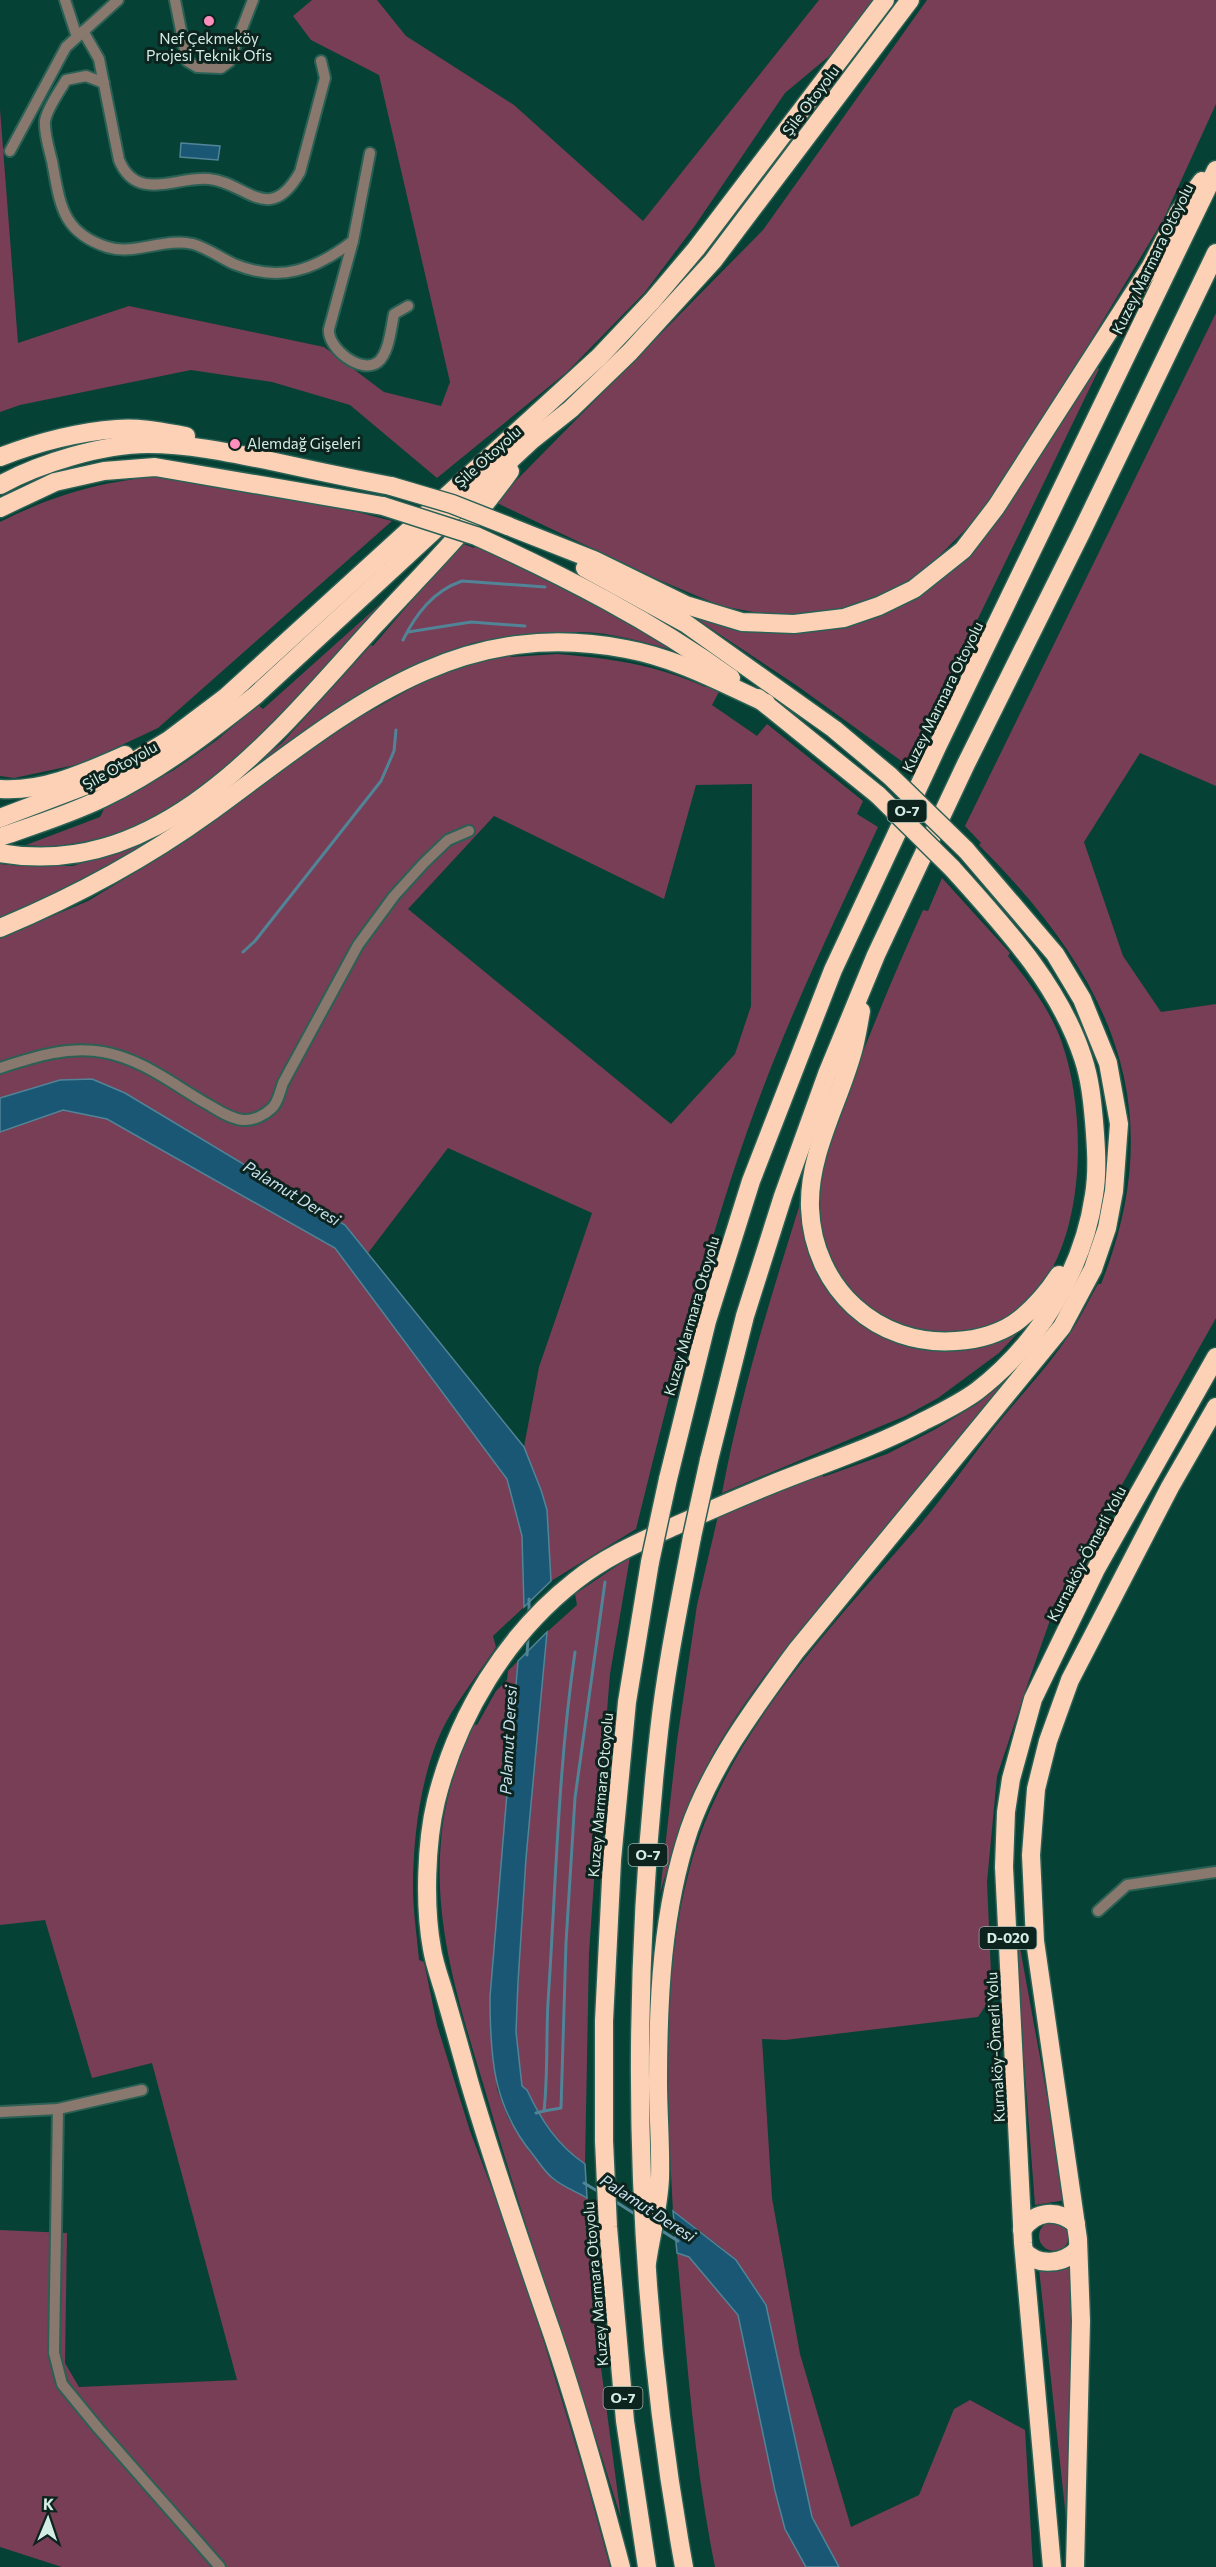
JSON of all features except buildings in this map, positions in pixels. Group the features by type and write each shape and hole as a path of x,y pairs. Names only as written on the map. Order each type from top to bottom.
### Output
{"highway":[{"name":"Şile Otoyolu","path":"0,818 108,777 169,740 226,697 598,357 652,301 696,249 885,0"},
{"name":"Şile Otoyolu","path":"0,837 103,798 137,780 217,726 256,694 532,440 571,409 630,352 713,261 910,0"},
{"path":"0,457 76,436 117,429 149,429 309,458 452,504 594,560 686,605 742,622 794,624 844,618 879,606 914,589 963,550 996,507 1152,266 1179,212 1216,162"},
{"name":"Kuzey Marmara Otoyolu","path":"647,2567 625,2421 608,2227 604,2141 604,2021 612,1860 627,1702 650,1562 668,1479 707,1321 747,1191 833,970 938,745 1216,170"},
{"name":"O-7","path":"684,2567 673,2507 652,2350 641,2177 639,2049 642,1927 659,1730 692,1537 709,1460 745,1316 783,1196 827,1074 876,955 966,764 1087,521 1216,253"},
{"path":"0,853 24,858 62,857 96,851 140,833 179,813 218,786 278,730 457,536 496,491 532,440"},
{"path":"0,485 49,463 111,449 146,444 186,445 391,486"},
{"path":"0,508 55,482 104,471 155,467 383,506 476,536 532,561 641,620 707,661 766,703 878,795 952,868 1005,927 1060,1006 1082,1055 1091,1089 1096,1143 1095,1191 1089,1221 1078,1256 1063,1291 1035,1331 1010,1361 975,1393 919,1424 851,1455 735,1499 630,1546 573,1582 538,1615 498,1662 474,1703 454,1745 437,1799 429,1841 431,1948 494,2165 595,2468 621,2567"},
{"path":"508,526 685,623 834,729 890,777 966,850 1055,954 1082,999 1108,1062 1119,1124 1114,1191 1107,1228 1093,1269 1062,1327 796,1651 755,1707 713,1774 689,1830 670,1906 660,1986 658,2082 660,2179 647,2264"},
{"path":"0,928 104,880 210,812 303,744 381,692 445,661 484,650 522,644 569,643 625,649 683,665 766,703"},
{"path":"0,789 15,790 84,774 136,750 226,697"},
{"path":"876,955 854,1048 830,1113 815,1166 810,1206 812,1229 821,1257 836,1287 860,1312 884,1329 902,1336 922,1341 944,1342 985,1337 1018,1321 1043,1297 1062,1271 1089,1221"},
{"name":"Kurnaköy-Ömerli Yolu","path":"1052,2567 1024,2251 1004,1867 1006,1812 1011,1779 1033,1699 1095,1569 1216,1357"},
{"name":"D-020","path":"1075,2567 1081,2321 1078,2250 1035,1941 1032,1855 1036,1789 1048,1741 1070,1680 1170,1487 1216,1407"},
{"path":"1023,2230 1031,2219 1046,2213 1068,2217 1076,2223"},
{"path":"1024,2251 1029,2257 1046,2262 1067,2258 1078,2250"}],"street":[{"path":"65,0 80,34 99,59 119,160 124,173 132,180 142,184 209,179 253,197 264,199 283,194 292,186 300,172 325,78 321,61"},
{"path":"10,151 66,48 118,0"},
{"path":"175,0 188,61 197,67 220,68 229,62 252,0"},
{"path":"104,83 86,76 66,80 45,120 61,209 69,222 86,238 108,248 129,249 193,244 237,265 276,274 291,272 333,256 353,241"},
{"path":"370,153 353,241 328,329 330,341 360,365 372,365 384,354 394,314 408,306"},
{"path":"0,1068 43,1054 73,1049 104,1052 130,1059 152,1070 225,1114 243,1120 258,1118 274,1108 283,1083 348,962 394,896 448,840 469,831"},
{"path":"1098,1911 1127,1885 1216,1872"},
{"path":"0,2112 58,2109 142,2090"},
{"path":"58,2109 54,2353 63,2384 98,2428 220,2567"}],"shaded area":[{"path":"312,0 377,0 406,36 514,105 643,221 819,0 874,0 840,47 785,93 694,227 645,292 567,372 437,478 350,405 272,382 191,370 20,405 0,412 0,109 18,343 129,306 324,347 384,392 441,406 450,382 379,75 311,40 293,16"},
{"path":"927,0 1216,0 1216,104 1163,220 1090,342 980,515 925,570 889,592 847,608 801,615 759,613 721,606 659,580 495,502 763,230"},
{"path":"1216,313 1216,786 1140,753 1084,842 1123,956 1161,1012 1216,1004 1216,1318 1057,1600 997,1776 987,1882 992,1996 978,2017 785,2040 762,2039 772,2198 800,2354 851,2527 919,2495 954,2409 970,2400 1025,2430 1033,2567 839,2567 812,2517 766,2305 722,2248 673,2211 668,2040 673,1955 680,1913 689,1871 705,1822 727,1775 753,1730 815,1646 927,1516 995,1427 1052,1359 1073,1329 1098,1284 1101,1284 1122,1219 1130,1158 1128,1100 1115,1046 1093,994 1063,943 965,826"},
{"path":"1095,366 1099,369 907,765 796,685 680,608 799,631 958,565"},
{"path":"161,476 357,512 392,521 158,728 75,767 75,765 14,778 0,776 0,522 40,504 78,491"},
{"path":"461,543 474,548 476,545 570,591 677,651 616,636 591,632 566,632 493,639 467,645 426,660 385,680 308,728 197,810 161,836 142,848 82,881 0,919 0,864 73,866 159,837 282,743 371,645 373,646"},
{"path":"387,598 291,706 220,772 181,800 140,824 95,842 94,840 53,847 26,845 100,817 104,809 174,770 217,740 258,705 263,709"},
{"path":"557,654 614,660 669,673 705,687 708,685 720,690 712,705 757,736 767,724 863,801 857,814 878,827 788,1026 734,1171 698,1289 636,1529 551,1581 547,1510 524,1447 539,1367 592,1213 448,1148 368,1253 345,1225 125,1093 92,1079 60,1080 0,1098 0,938 88,901 149,864 351,722 428,679 468,665 510,655 511,657","holes":["752,784 751,1006 735,1054 671,1124 408,909 494,816 664,899 696,785"]},
{"path":"942,878 1010,953 1008,956 1046,1008 1052,1020 1062,1043 1071,1075 1078,1151 1075,1191 1068,1229 1054,1264 1035,1294 1003,1319 970,1330 957,1331 926,1330 898,1323 874,1310 853,1292 836,1270 825,1244 819,1215 821,1173 835,1126 903,955 923,910 928,911"},
{"path":"63,1110 107,1119 335,1248 507,1479 522,1536 524,1607 493,1636 496,1647 450,1715 432,1754 417,1821 413,1866 414,1914 419,1960 424,1962 437,2025 470,2131 517,2255 584,2472 610,2567 62,2567 0,2547 0,2230 67,2233 65,2363 79,2387 237,2380 152,2063 92,2078 45,1920 0,1925 0,1132"},
{"path":"805,1188 818,1266 903,1342 1028,1322 999,1353 938,1398 905,1416 722,1493 749,1377"},
{"path":"1012,1376 802,1629 735,1718 701,1778 660,1893 677,1741 697,1605 718,1516 823,1474 823,1477 887,1454 934,1430 977,1404"},
{"path":"630,1557 610,1674 599,1810 589,1953 585,2164 558,2140 544,2122 527,2090 522,2086 516,2032 526,1858 547,1632 577,1605 575,1594"},
{"path":"518,1661 490,1997 497,2089 508,2118 529,2151 553,2180 587,2198 600,2360 621,2518 517,2198 458,1999 441,1905 441,1841 448,1796 457,1767 473,1724 477,1725 496,1691 507,1680 508,1671"},
{"path":"1012,1904 1066,2200 1035,2205"},
{"path":"1054,2221 1065,2225 1069,2236 1065,2247 1054,2251 1043,2247 1039,2236 1043,2225"},
{"path":"677,2253 689,2257 738,2315 785,2529 806,2567 715,2567 696,2450"},
{"path":"1073,2265 1066,2518 1039,2269"}],"water":[{"path":"181,143 220,146 218,160 180,157"},
{"path":"92,1079 125,1093 345,1225 524,1447 547,1510 551,1581 524,1607 522,1536 507,1479 335,1248 107,1119 63,1110 0,1132 0,1098 60,1080"},
{"path":"547,1632 526,1858 516,2032 522,2086 527,2090 544,2122 558,2140 585,2164 587,2198 552,2178 520,2138 502,2100 491,2041 490,1997 518,1661"},
{"path":"673,2211 736,2260 766,2305 812,2517 839,2567 806,2567 785,2529 738,2315 689,2257 677,2253"}],"waterway":[{"path":"403,640 414,621 434,597 462,581 545,587"},
{"path":"408,632 471,622 525,626"},
{"path":"243,952 255,941 381,781 394,751 396,730"},
{"path":"544,2111 561,2108 566,1943 575,1798 605,1582"},
{"name":"Palamut Deresi","path":"529,1599 529,1613"},
{"name":"Palamut Deresi","path":"527,1655 528,1638"},
{"path":"536,2113 544,2111 558,1827 575,1652"},
{"name":"Palamut Deresi","path":"584,2183 599,2192"},
{"name":"Palamut Deresi","path":"613,2200 638,2216"},
{"name":"Palamut Deresi","path":"659,2229 678,2241"}],"place":[{"name":"Nef Çekmeköy Projesi Teknik Ofis","path":"209,21"},
{"name":"Alemdağ Gişeleri","path":"235,444"}]}
